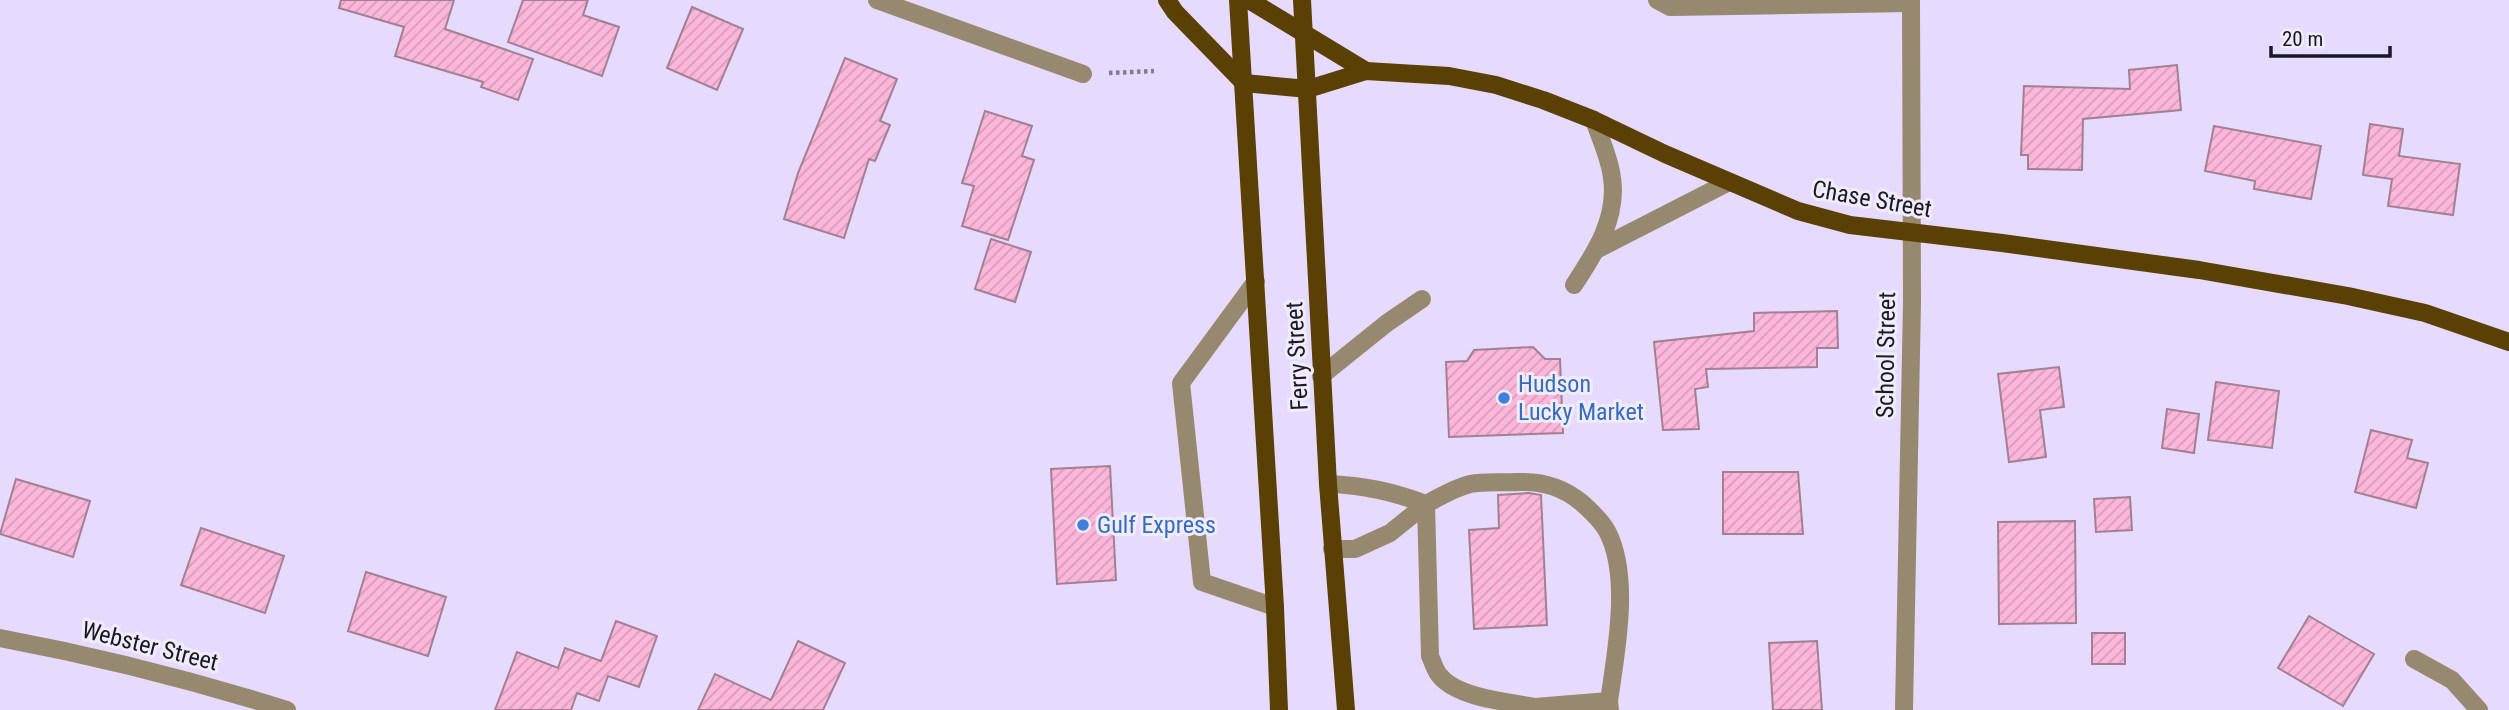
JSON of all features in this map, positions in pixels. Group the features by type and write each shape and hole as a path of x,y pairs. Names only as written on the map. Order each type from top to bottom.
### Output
{"main road":[{"path":"1167,0 1175,12 1244,83"},
{"name":"Ferry Street","path":"1238,0 1279,710"},
{"path":"1249,0 1366,71"},
{"name":"Ferry Street","path":"1302,0 1321,376 1346,710"},
{"name":"Chase Street","path":"1244,83 1308,89 1366,71 1449,76 1496,85 1594,120 1728,183 1798,211 1850,225 2199,271 2348,296 2425,313 2509,342"}],"street":[{"path":"877,0 1083,74"},
{"path":"1657,0 1670,7 1911,1"},
{"name":"School Street","path":"1904,710 1912,232 1911,1"},
{"path":"1574,285 1598,249 1614,198 1612,176 1594,120"},
{"path":"1598,249 1728,183"},
{"path":"1256,281 1181,383 1202,582 1275,607"},
{"path":"1321,376 1387,323 1422,299"},
{"path":"1332,549 1355,549 1390,533 1426,504 1455,489 1472,484 1530,482 1553,486 1569,493 1594,513 1607,531 1620,579 1620,614 1610,705 1535,709 1455,688 1439,676 1430,656 1426,504"},
{"path":"1328,484 1377,488 1426,504"},
{"name":"Webster Street","path":"0,638 67,650 200,683 286,710"},
{"path":"2414,659 2452,680 2479,710"}],"path":[{"path":"1083,74 1154,71"}],"building":[{"path":"341,0 454,0 445,29 533,59 518,100 481,87 483,82 395,56 404,27 339,8"},
{"path":"523,0 588,0 583,15 619,27 602,76 508,42"},
{"path":"692,7 743,29 717,90 667,68"},
{"path":"845,58 897,79 880,121 890,125 875,161 869,159 844,238 784,219 798,173"},
{"path":"2177,65 2181,110 2083,119 2082,170 2028,169 2028,155 2021,155 2024,86 2130,89 2129,70"},
{"path":"985,111 1032,126 1022,156 1034,160 1008,240 962,226 974,186 962,183"},
{"path":"2370,124 2403,129 2399,156 2460,164 2453,215 2388,206 2392,179 2363,175"},
{"path":"2214,126 2321,146 2311,199 2254,189 2255,181 2205,171"},
{"path":"991,239 1031,252 1015,302 975,289"},
{"path":"1837,311 1838,348 1817,348 1817,367 1706,369 1708,387 1695,389 1699,429 1663,430 1654,342 1754,331 1754,313"},
{"name":"Hudson Lucky Market","path":"1533,347 1545,359 1560,359 1563,433 1449,437 1446,362 1467,361 1474,350"},
{"path":"2059,367 2064,407 2040,410 2046,457 2009,462 1998,374"},
{"path":"2216,382 2279,391 2272,448 2208,440"},
{"path":"2167,409 2199,414 2194,453 2162,448"},
{"path":"2371,430 2412,440 2407,458 2428,463 2416,508 2355,492"},
{"name":"Gulf Express","path":"1110,466 1116,580 1057,584 1051,469"},
{"path":"1723,472 1798,472 1803,534 1723,534"},
{"path":"16,479 90,501 73,557 0,534"},
{"path":"1498,495 1541,495 1547,625 1474,629 1469,530 1499,528"},
{"path":"2130,497 2132,530 2096,532 2094,499"},
{"path":"2075,521 2076,623 1999,624 1998,522"},
{"path":"201,528 284,556 265,613 181,585"},
{"path":"366,572 446,597 428,656 348,631"},
{"path":"2309,616 2374,654 2343,706 2278,668"},
{"path":"616,621 657,636 639,687 608,676 599,701 577,693 571,710 495,710 517,652 558,668 565,648 601,661"},
{"path":"2092,633 2125,633 2125,664 2092,664"},
{"path":"798,641 845,663 823,710 698,710 715,674 771,700"},
{"path":"1817,641 1822,710 1773,710 1769,643"}],"place":[{"name":"Hudson Lucky Market","path":"1504,398"},
{"name":"Gulf Express","path":"1083,525"}]}
